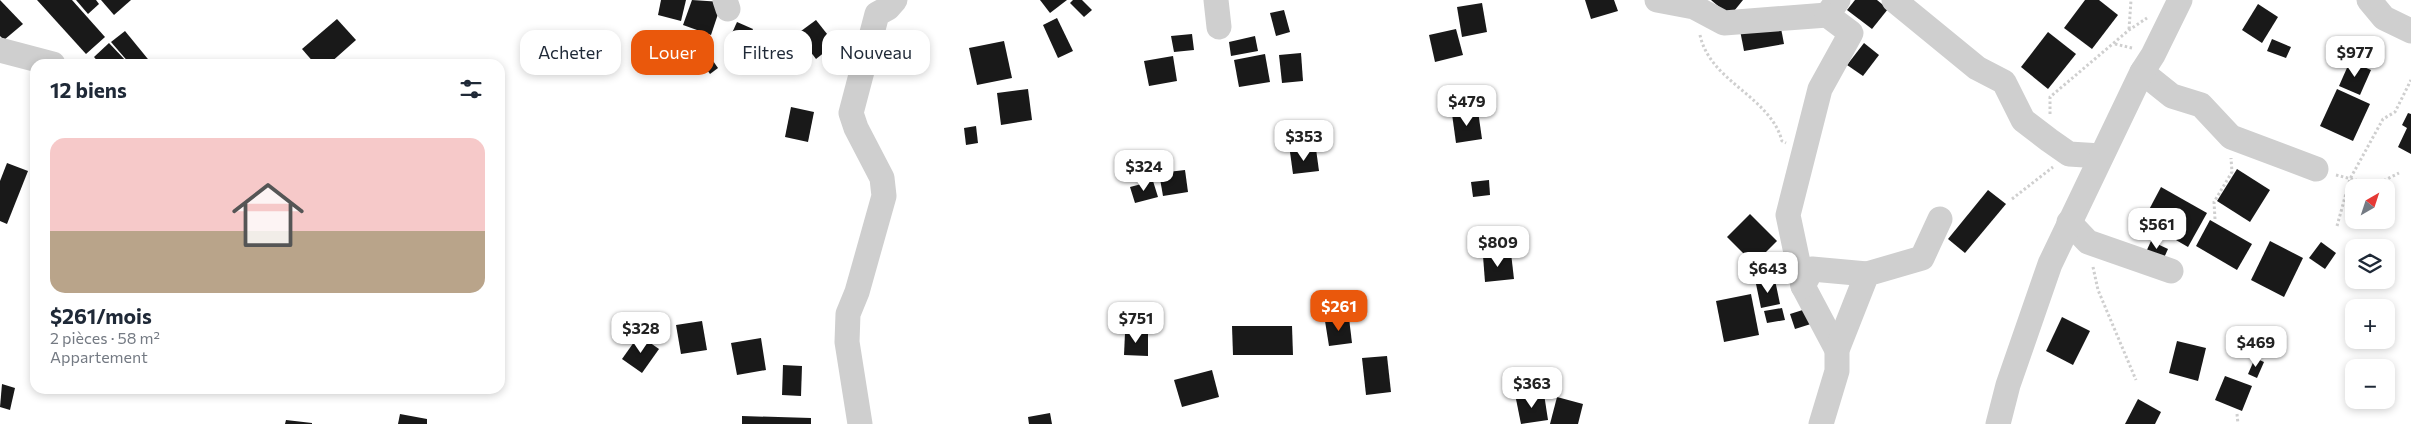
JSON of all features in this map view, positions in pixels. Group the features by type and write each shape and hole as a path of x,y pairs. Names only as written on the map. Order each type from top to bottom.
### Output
{"street":[{"path":"860,424 848,342 848,314 857,292 884,196 882,178 856,128 852,113 877,14 888,8 895,0"},
{"path":"1216,0 1219,27"},
{"path":"1657,0 1694,7 1724,23 1833,7 1851,33 1820,89 1788,215 1804,269 1838,350"},
{"path":"1894,0 1977,68 2004,82 2023,120 2049,140 2069,154 2101,156"},
{"path":"1998,424 2008,385 2037,300 2069,222 2142,72 2153,55 2180,0"},
{"path":"2369,0 2384,18 2411,30"},
{"path":"0,50 35,59"},
{"path":"2142,72 2172,96 2201,105 2231,137 2316,169"},
{"path":"1804,269 1867,274 1922,258 1940,219"},
{"path":"2069,222 2088,242 2171,271"},
{"path":"1821,424 1837,371 1838,350 1867,274"}],"path":[{"path":"2129,30 2131,0"},
{"path":"1694,7 1703,48 1721,71 1772,117 1782,141 1804,153"},
{"path":"2050,170 2050,97 2129,30 2152,15"},
{"path":"2316,169 2350,179 2383,119 2395,112 2411,80"},
{"path":"2215,219 2214,202 2232,172 2231,137"},
{"path":"2012,199 2069,154"},
{"path":"2388,179 2399,174"},
{"path":"2337,226 2345,197"},
{"path":"2088,242 2098,290 2136,380"},
{"path":"2237,414 2238,424"}],"building":[{"path":"0,0 23,24 4,40 0,36"},
{"path":"37,0 72,0 105,37 86,54"},
{"path":"76,0 96,0 99,4 88,14"},
{"path":"101,0 131,0 114,15"},
{"path":"661,0 686,0 681,21 658,15"},
{"path":"692,0 722,2 713,30 697,30 683,25"},
{"path":"1040,0 1067,0 1050,13"},
{"path":"1073,0 1082,0 1092,10 1084,17 1070,3"},
{"path":"1585,0 1614,0 1618,11 1591,19"},
{"path":"1711,0 1743,0 1730,16"},
{"path":"1855,0 1877,0 1888,9 1872,29 1847,10"},
{"path":"2085,0 2099,0 2118,15 2092,49 2064,28"},
{"path":"1482,3 1487,32 1462,37 1457,7"},
{"path":"2258,4 2278,17 2262,43 2242,30"},
{"path":"1284,10 1290,32 1276,36 1270,13"},
{"path":"1057,18 1073,51 1058,58 1043,25"},
{"path":"337,19 356,40 335,59 311,59 302,49"},
{"path":"816,20 824,30 822,30 822,54 816,59 812,54 812,30 802,30"},
{"path":"737,22 753,29 753,30 733,30"},
{"path":"1780,23 1784,44 1744,51 1740,30"},
{"path":"1456,29 1463,55 1435,62 1429,35"},
{"path":"125,31 148,59 126,59 111,42"},
{"path":"2048,32 2076,54 2048,89 2021,67"},
{"path":"1192,34 1194,50 1174,52 1171,36"},
{"path":"1255,36 1258,51 1231,56 1229,42"},
{"path":"2272,39 2291,47 2286,58 2267,51"},
{"path":"1004,41 1012,78 977,85 969,48"},
{"path":"109,43 124,59 96,59 94,57"},
{"path":"1864,43 1879,55 1863,76 1847,65"},
{"path":"1301,53 1303,81 1282,83 1279,55"},
{"path":"1265,54 1270,82 1239,87 1234,60"},
{"path":"1173,56 1177,81 1149,86 1144,61"},
{"path":"2350,61 2371,70 2360,95 2339,86"},
{"path":"714,62 718,68 714,71"},
{"path":"1028,89 1032,120 1001,125 997,93"},
{"path":"2337,89 2370,104 2353,141 2320,126"},
{"path":"1474,91 1477,107 1461,109 1458,93"},
{"path":"791,107 814,112 808,142 785,137"},
{"path":"1478,111 1482,139 1456,143 1452,114"},
{"path":"2408,113 2411,114 2411,154 2398,147 2407,128 2402,125"},
{"path":"976,126 978,143 966,145 964,128"},
{"path":"1316,149 1319,171 1293,174 1290,152"},
{"path":"7,163 28,171 7,224 0,221 0,181"},
{"path":"2237,169 2270,190 2250,222 2217,201"},
{"path":"1185,170 1188,192 1163,196 1159,173"},
{"path":"1489,180 1490,195 1473,197 1471,182"},
{"path":"1153,181 1158,197 1135,203 1130,187"},
{"path":"2161,187 2207,213 2188,247 2143,221"},
{"path":"1988,190 2006,204 1965,253 1948,239"},
{"path":"1750,214 1777,241 1754,264 1727,237"},
{"path":"2210,220 2252,244 2237,270 2196,246"},
{"path":"2151,241 2168,249 2163,260 2146,252"},
{"path":"2270,241 2303,258 2284,297 2251,280"},
{"path":"2321,242 2336,253 2325,269 2309,258"},
{"path":"1511,253 1514,279 1485,282 1483,256"},
{"path":"1775,280 1780,304 1761,308 1756,284"},
{"path":"1751,294 1759,335 1724,342 1716,301"},
{"path":"1782,308 1785,320 1767,323 1764,311"},
{"path":"1809,308 1814,323 1795,329 1790,314"},
{"path":"2062,317 2090,331 2073,365 2046,351"},
{"path":"1349,318 1352,343 1329,346 1325,321"},
{"path":"702,321 707,350 681,354 676,325"},
{"path":"1232,326 1292,326 1293,355 1233,355"},
{"path":"1125,333 1148,333 1148,356 1124,355"},
{"path":"639,335 659,349 642,373 622,359"},
{"path":"761,338 766,370 737,375 731,343"},
{"path":"2177,341 2206,348 2198,381 2169,373"},
{"path":"1387,356 1391,392 1366,395 1362,358"},
{"path":"2255,358 2264,362 2257,378 2248,374"},
{"path":"783,365 802,366 801,396 782,395"},
{"path":"1212,370 1219,397 1182,407 1174,380"},
{"path":"2225,376 2252,386 2242,411 2215,400"},
{"path":"2,384 15,388 10,410 0,407"},
{"path":"1544,394 1548,420 1521,424 1516,399"},
{"path":"1557,397 1583,404 1578,424 1550,424"},
{"path":"2138,399 2161,412 2155,424 2125,424"},
{"path":"1050,413 1052,424 1029,424 1028,417"},
{"path":"400,414 427,419 427,424 398,424"},
{"path":"742,416 811,418 811,424 742,424"},
{"path":"286,420 312,423 312,424 285,424"}]}
